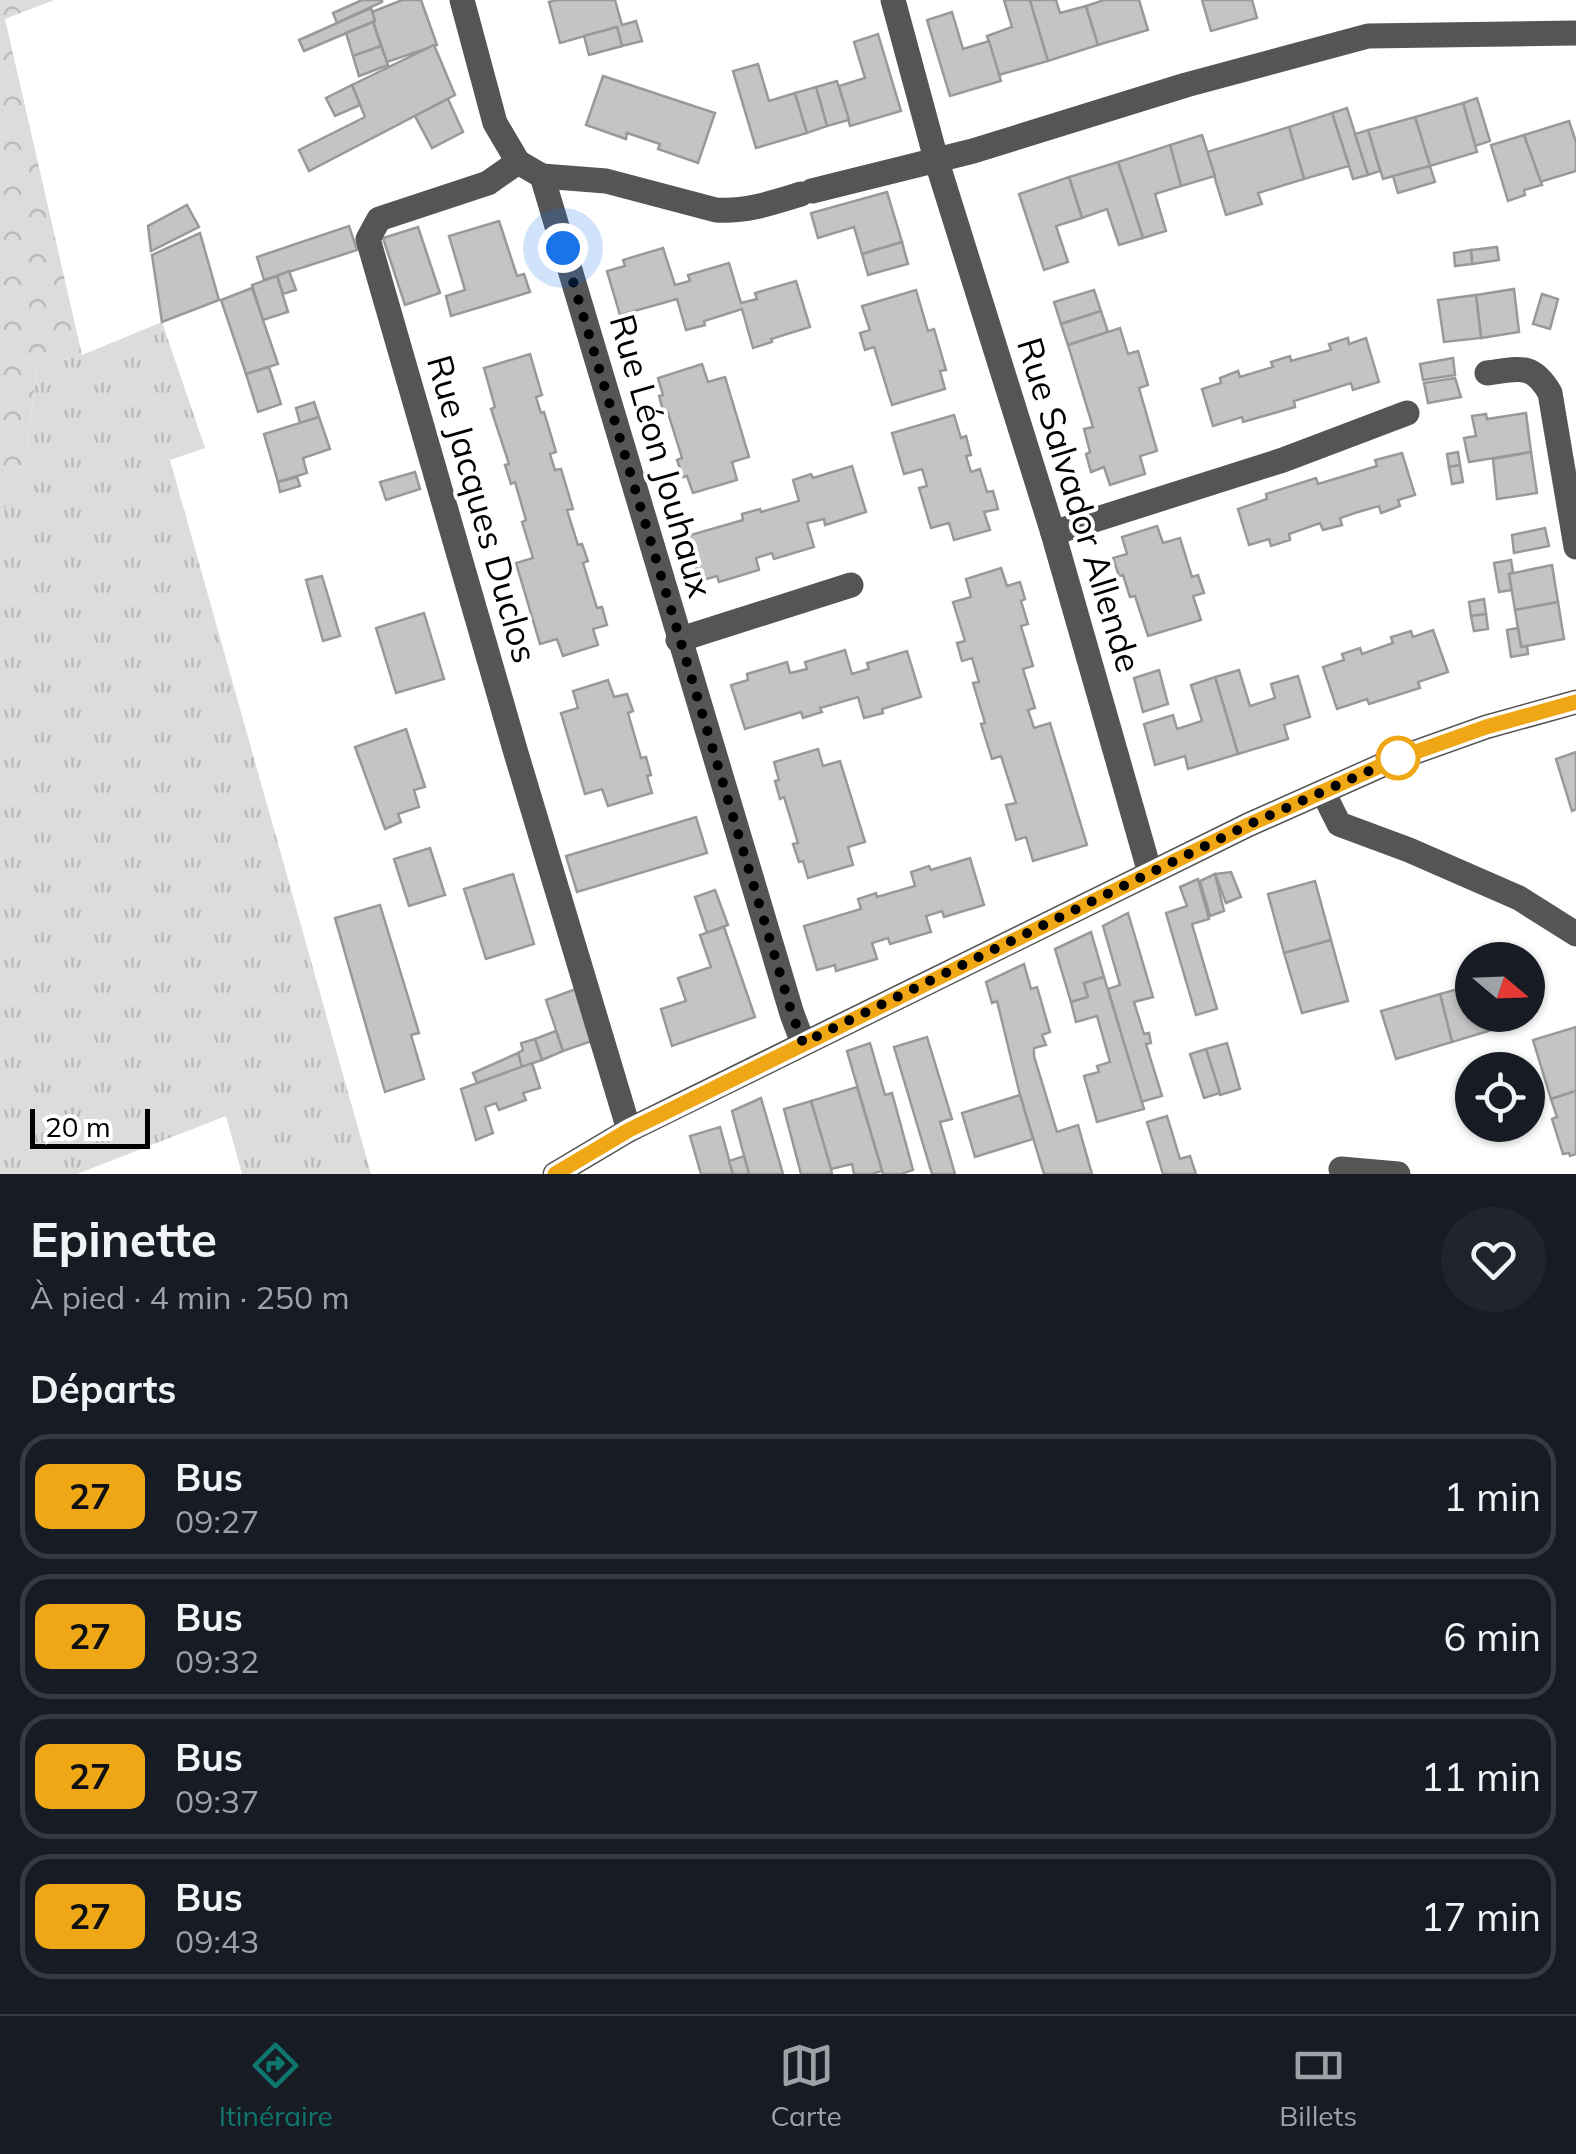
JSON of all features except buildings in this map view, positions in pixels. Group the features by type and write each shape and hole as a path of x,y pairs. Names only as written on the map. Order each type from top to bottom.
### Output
{"street":[{"path":"462,0 495,123 518,162 542,176 606,180 734,212 972,150 1186,85 1368,36 1576,33"},
{"name":"Rue Salvador Allende","path":"893,0 936,159 1053,533 1150,874"},
{"name":"Rue Jacques Duclos","path":"518,162 488,183 379,219 368,239 629,1130"},
{"name":"Rue Léon Jouhaux","path":"542,176 678,640 803,1043"},
{"path":"1487,374 1524,369 1539,375 1550,394 1576,547"},
{"path":"1053,533 1283,460 1407,413"},
{"name":"Rue Léon Jouhaux","path":"678,640 851,585"},
{"path":"556,1174 629,1130 803,1043 1323,792 1396,759 1486,727 1576,702"},
{"path":"1323,792 1339,824 1519,898 1576,934"},
{"path":"1341,1168 1398,1174"}],"green space":[{"path":"0,0 54,0 5,19 82,355 37,367 26,458 0,520"},
{"path":"162,322 205,448 170,460 371,1174 242,1174 226,1116 77,1174 0,1174 0,520 26,458 37,367 82,355"}],"bus line":[{"name":"27","path":"555,1174 629,1130 1248,825 1396,759 1486,727 1576,702"}],"route":[{"path":"563,248 803,1043 1248,825 1398,758"}]}
